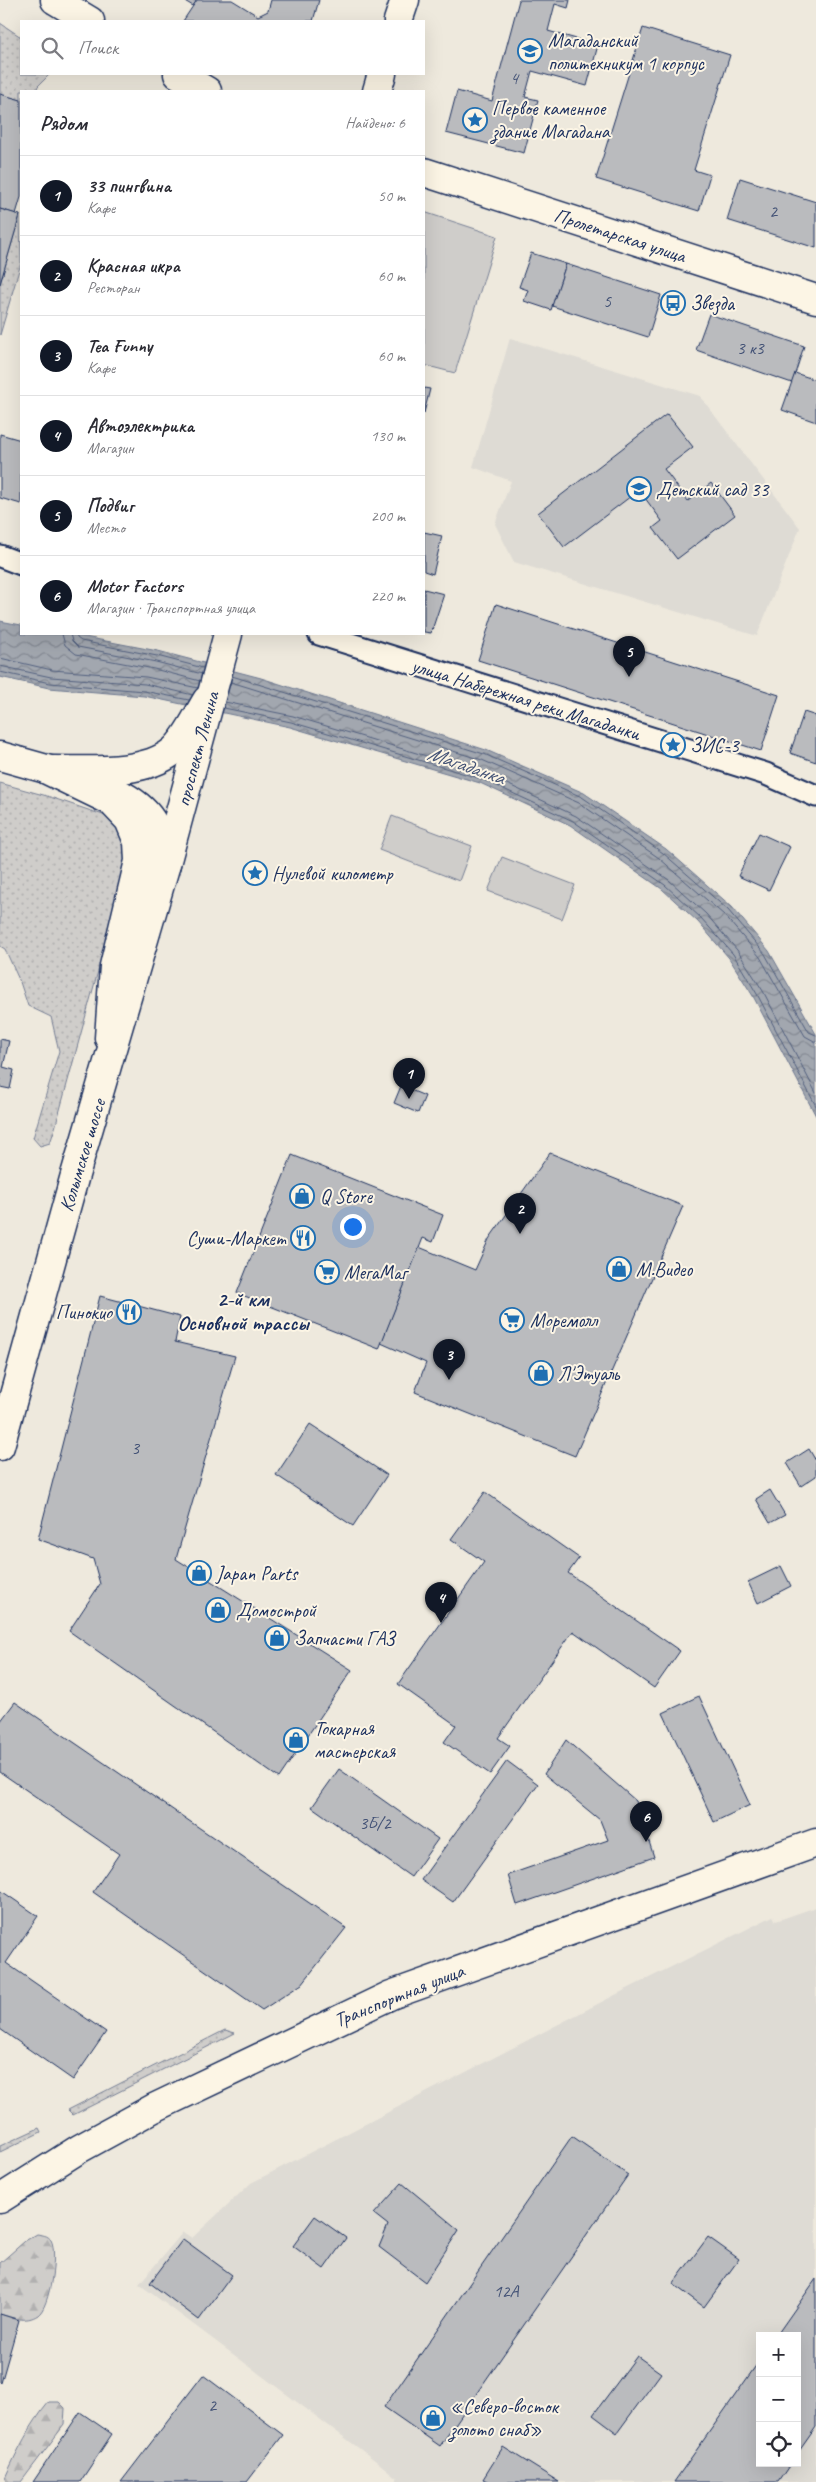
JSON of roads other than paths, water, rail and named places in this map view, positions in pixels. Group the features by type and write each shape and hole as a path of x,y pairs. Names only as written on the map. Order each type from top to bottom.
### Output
{"main road":[{"path":"55,0 88,20"},
{"path":"398,20 405,0"},
{"path":"180,75 205,90"},
{"path":"377,90 382,75"},
{"name":"Пролетарская улица","path":"425,172 816,299"},
{"name":"проспект Ленина","path":"166,864 188,744 213,689 228,636"},
{"path":"47,770 116,770 156,760 188,744"},
{"path":"0,756 96,782 138,805 152,818 157,828 166,864"},
{"path":"47,770 111,801 129,820 138,842 139,861 114,966 108,1067"},
{"name":"Колымское шоссе","path":"0,1446 166,864"},
{"name":"Транспортная улица","path":"1,2199 79,2149 154,2108 391,1995 816,1843"}],"street":[{"path":"0,556 20,564"},
{"name":"улица Набережная реки Магаданки","path":"322,635 766,774 816,796"}],"water":[{"name":"Магаданка","path":"0,621 20,625 20,635 74,635 158,651 261,678 486,750 584,793 666,849 732,907 769,951 816,1034 816,1116 753,996 729,958 698,922 662,889 570,825 480,783 290,727 144,696 49,688 0,677"}],"place":[{"name":"Магаданский политехникум 1 корпус","path":"530,51"},
{"name":"Первое каменное здание Магадана","path":"475,120"},
{"name":"Звезда","path":"673,303"},
{"name":"Детский сад 33","path":"639,489"},
{"name":"Подвиг","path":"629,677"},
{"name":"ЗИС-3","path":"673,745"},
{"name":"Нулевой километр","path":"255,873"},
{"name":"33 пингвина","path":"409,1099"},
{"name":"Q Store","path":"302,1196"},
{"name":"Красная икра","path":"520,1234"},
{"name":"Суши-Маркет","path":"303,1238"},
{"name":"М.Видео","path":"619,1269"},
{"name":"МегаМаг","path":"327,1272"},
{"name":"Пинокио","path":"129,1312"},
{"name":"Моремолл","path":"512,1320"},
{"name":"Л'Этуаль","path":"541,1373"},
{"name":"Tea Funny","path":"449,1380"},
{"name":"Japan Parts","path":"199,1573"},
{"name":"Домострой","path":"218,1610"},
{"name":"Автоэлектрика","path":"441,1623"},
{"name":"Запчасти ГАЗ","path":"277,1638"},
{"name":"Токарная мастерская","path":"296,1740"},
{"name":"Motor Factors","path":"646,1842"},
{"name":"«Северо-восток золото снаб»","path":"433,2418"}],"district":[{"name":"2-й км Основной трассы","path":"243,1311"}]}
